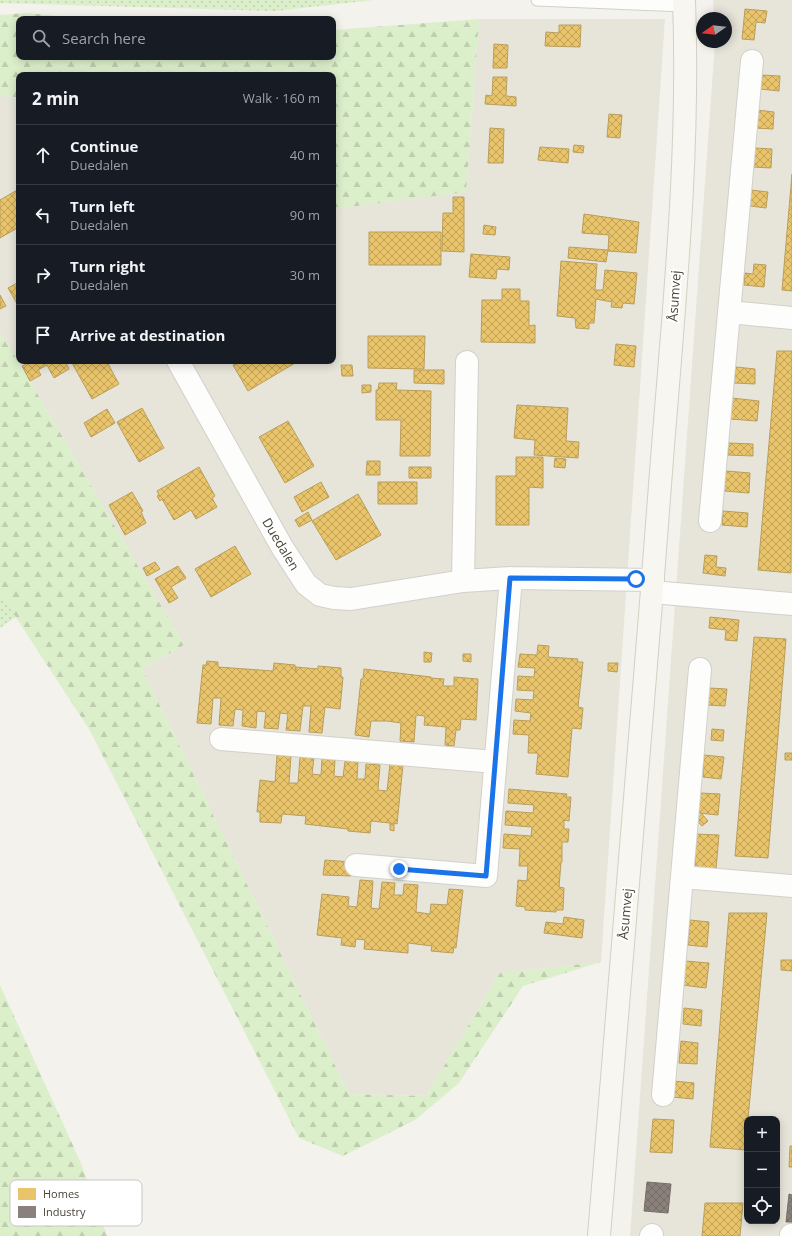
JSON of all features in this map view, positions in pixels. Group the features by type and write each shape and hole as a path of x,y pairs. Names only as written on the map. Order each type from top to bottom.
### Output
{"street":[{"name":"Åsumvej","path":"599,1236 681,207 685,131 684,3"},
{"path":"710,521 752,61"},
{"path":"729,312 792,318"},
{"path":"463,581 467,362"},
{"name":"Duedalen","path":"180,364 282,547 306,584 320,595 351,599 463,581 510,578 652,586"},
{"path":"356,865 486,876 510,578"},
{"path":"652,586 792,604"},
{"path":"663,1095 700,669"},
{"path":"222,739 496,762"},
{"path":"682,877 792,886"}],"lane":[{"path":"537,0 684,3"}],"shaded area":[{"path":"713,0 792,0 792,1236 630,1236 715,48 732,48 732,12 714,12"},
{"path":"479,19 665,19 601,962 500,973 426,1096 349,1094 142,669 184,645 20,364 336,364 336,209 466,191"},
{"path":"0,93 16,99 16,358 0,334"}],"green space":[{"path":"0,0 374,0 275,11 0,3"},
{"path":"27,13 57,16 16,16 16,60 336,60 336,30 479,19 466,192 336,209 336,72 16,72 16,99 0,93 0,15"},
{"path":"0,334 16,358 16,364 20,364 184,645 142,669 349,1094 426,1096 500,973 601,962 523,986 459,1083 415,1120 343,1156 299,1138 89,729 0,593"},
{"path":"0,593 16,617 0,628"},
{"path":"0,985 80,1161 87,1180 10,1180 10,1226 103,1226 107,1236 0,1236"}],"building: Homes":[{"path":"745,9 767,11 765,23 756,22 754,40 742,39"},
{"path":"559,25 581,25 580,47 545,46 546,32 559,33"},
{"path":"494,44 508,45 507,68 493,68"},
{"path":"761,75 780,76 779,91 760,89"},
{"path":"493,77 507,77 506,96 516,97 516,106 485,104 486,95 492,96"},
{"path":"757,110 774,112 773,129 755,128"},
{"path":"609,114 622,115 620,138 607,137"},
{"path":"490,128 504,129 503,163 488,163"},
{"path":"574,145 584,146 583,153 573,152"},
{"path":"540,147 569,149 568,163 538,160"},
{"path":"755,148 772,149 771,168 753,167"},
{"path":"792,174 792,291 782,290"},
{"path":"751,190 768,192 766,208 750,206"},
{"path":"16,191 16,229 0,238 0,200"},
{"path":"453,197 464,197 464,252 442,251 443,213 453,213"},
{"path":"584,214 639,222 636,253 608,251 609,235 582,233"},
{"path":"484,225 496,227 495,235 483,234"},
{"path":"369,232 441,232 441,265 369,265"},
{"path":"569,247 608,250 606,262 568,258"},
{"path":"471,254 510,257 509,270 497,269 496,279 469,277"},
{"path":"561,261 597,264 595,290 603,290 605,270 637,273 634,304 623,303 622,308 611,307 612,302 596,299 594,323 589,323 589,329 576,328 575,318 557,316"},
{"path":"754,264 766,265 764,287 744,285 745,273 753,274"},
{"path":"16,284 16,302 8,288"},
{"path":"502,289 520,289 520,301 529,301 529,326 535,325 535,343 481,342 482,300 502,300"},
{"path":"0,295 6,306 0,309"},
{"path":"368,336 425,336 424,369 368,368"},
{"path":"616,344 636,346 634,367 614,365"},
{"path":"777,351 792,351 791,573 758,570"},
{"path":"26,364 66,364 69,369 54,378 47,365 38,370 41,375 30,381 22,366"},
{"path":"73,364 108,364 119,384 92,399"},
{"path":"235,364 293,364 248,391 233,365"},
{"path":"341,365 352,365 353,376 342,376"},
{"path":"736,367 755,369 755,384 734,383"},
{"path":"414,370 444,370 444,384 414,383"},
{"path":"379,383 397,383 396,390 431,391 430,456 400,456 401,420 376,420 376,390 378,390"},
{"path":"362,385 371,385 371,392 362,393"},
{"path":"732,398 759,401 757,421 730,419"},
{"path":"517,405 568,408 566,441 579,442 578,458 534,455 535,440 514,438"},
{"path":"142,408 164,448 139,462 117,422"},
{"path":"107,409 115,423 91,437 84,423"},
{"path":"288,421 314,466 285,483 259,437"},
{"path":"729,443 753,444 753,456 728,455"},
{"path":"516,457 543,457 543,488 529,487 529,525 496,525 496,476 516,476"},
{"path":"555,458 566,459 565,468 554,467"},
{"path":"367,461 380,461 380,475 366,475"},
{"path":"199,467 215,496 212,498 217,507 196,519 191,510 174,520 162,499 160,501 157,496 159,495 157,491"},
{"path":"409,467 431,467 431,478 409,478"},
{"path":"726,471 750,473 749,493 724,491"},
{"path":"321,482 329,497 302,512 294,497"},
{"path":"378,482 417,482 417,504 378,504"},
{"path":"132,492 143,511 141,512 146,523 125,535 109,505"},
{"path":"358,494 381,535 336,560 312,521"},
{"path":"723,511 748,513 747,527 722,525"},
{"path":"308,512 312,520 299,527 295,520"},
{"path":"235,546 251,574 211,597 195,569"},
{"path":"705,555 717,556 716,567 726,568 725,576 703,573"},
{"path":"155,562 160,569 147,576 143,568"},
{"path":"178,566 186,578 171,587 178,598 169,603 155,579"},
{"path":"710,617 739,620 737,641 725,640 726,630 709,628"},
{"path":"754,637 786,639 768,858 735,856"},
{"path":"538,645 549,646 548,657 578,659 577,662 583,662 578,707 583,708 581,729 572,728 568,777 536,774 538,753 528,753 529,735 513,734 514,720 530,721 531,713 515,711 516,699 533,700 534,691 517,690 518,676 534,677 535,668 518,667 520,654 537,655"},
{"path":"424,652 432,653 431,662 424,662"},
{"path":"463,654 471,654 471,662 463,661"},
{"path":"207,661 218,662 218,667 273,671 274,663 295,665 296,673 296,667 318,669 318,666 341,668 341,677 343,677 340,709 325,707 322,733 309,732 311,706 303,706 300,731 286,730 288,714 280,713 278,729 264,728 266,712 257,711 256,728 242,726 243,710 235,709 233,726 219,725 221,698 213,698 211,724 197,723 203,665 206,665"},
{"path":"608,663 618,663 617,672 608,671"},
{"path":"364,669 444,679 443,686 454,686 454,677 478,679 476,720 461,719 460,730 456,730 454,746 445,745 446,727 424,725 425,716 416,715 414,742 400,741 401,723 387,721 371,721 369,737 355,735 361,679 363,679"},
{"path":"709,688 727,689 725,706 707,705"},
{"path":"712,729 724,730 723,741 711,740"},
{"path":"785,753 792,753 792,760 785,760"},
{"path":"277,755 291,756 289,783 298,783 300,757 314,758 312,774 321,775 322,759 335,760 334,776 343,777 345,761 358,762 357,779 365,779 366,764 380,765 378,790 387,791 390,764 403,765 397,824 394,823 394,831 390,830 390,823 371,821 370,833 305,824 306,816 282,814 281,823 260,822 260,812 257,812 260,780 275,782"},
{"path":"704,755 724,757 721,779 703,777"},
{"path":"509,789 567,794 566,797 571,797 569,821 564,820 564,829 569,829 568,842 562,842 562,862 559,887 564,888 563,910 556,910 556,912 525,910 525,907 516,906 518,880 527,881 528,866 519,866 520,849 503,848 504,834 531,836 532,827 505,825 506,811 533,813 534,805 508,803"},
{"path":"700,793 720,794 718,815 699,813"},
{"path":"702,814 708,821 702,826 696,819"},
{"path":"696,834 719,835 716,869 695,867"},
{"path":"325,860 351,862 351,876 323,875"},
{"path":"360,880 373,881 371,908 379,909 382,882 395,883 394,895 403,895 404,884 418,885 416,912 430,914 431,904 447,905 449,889 463,890 456,948 454,947 453,953 431,951 432,946 408,943 408,953 364,949 365,940 356,939 355,947 341,945 342,938 317,935 322,894 349,897 348,906 357,907"},
{"path":"729,913 767,913 748,1116 744,1116 744,1150 710,1147"},
{"path":"564,917 584,920 582,938 544,933 546,922 563,924"},
{"path":"690,920 709,922 707,947 688,945"},
{"path":"781,960 792,960 792,971 781,970"},
{"path":"685,961 709,963 706,988 682,985"},
{"path":"684,1008 702,1010 701,1026 683,1024"},
{"path":"681,1041 698,1043 697,1064 679,1063"},
{"path":"673,1081 694,1083 693,1099 672,1097"},
{"path":"653,1119 674,1120 672,1153 650,1152"},
{"path":"790,1146 792,1146 792,1167 789,1167"},
{"path":"705,1203 743,1203 740,1236 702,1236"}],"building: Industry":[{"path":"647,1182 671,1184 668,1213 644,1211"},
{"path":"789,1194 792,1195 792,1222 786,1222"}],"route":[{"path":"399,869 486,876 510,578 636,579"}]}
